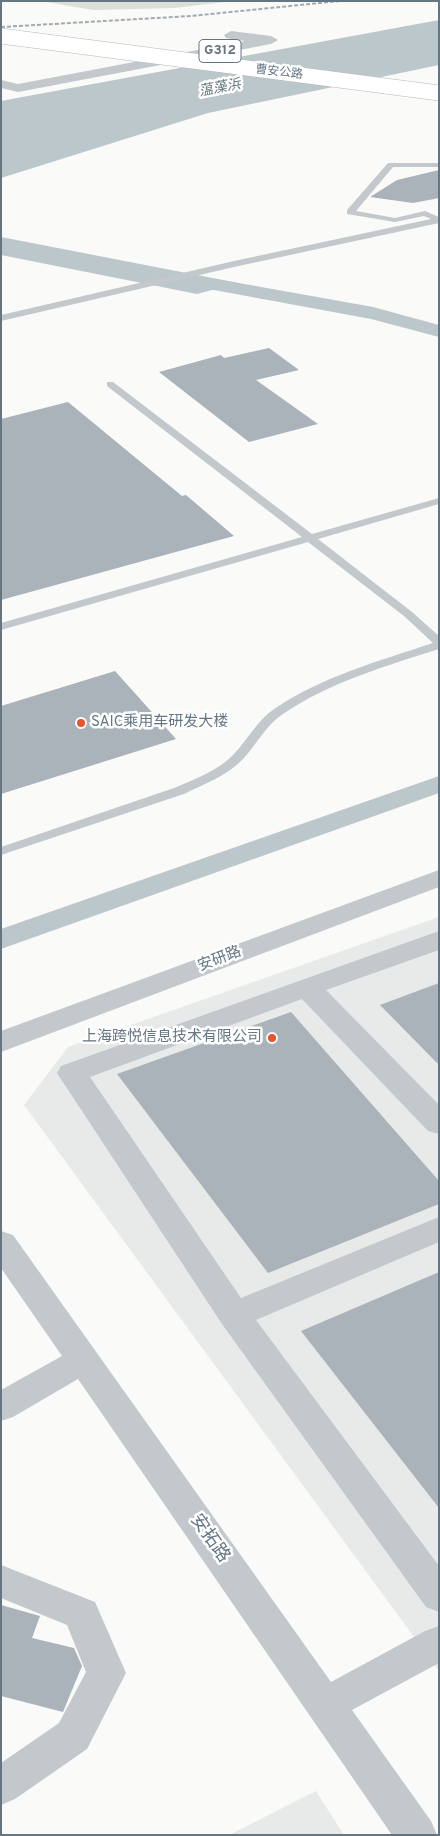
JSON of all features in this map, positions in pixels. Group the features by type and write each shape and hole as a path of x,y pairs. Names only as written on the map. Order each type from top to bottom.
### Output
{"highway":[{"name":"曹安公路","path":"1,22 292,60"},
{"name":"曹安公路","path":"1,36 439,93"}],"street":[{"path":"1,84 18,88 86,77 271,40 231,35"},
{"name":"安研路","path":"1,1042 439,878"},
{"path":"439,940 72,1073 234,1315 439,1596"},
{"path":"307,987 439,1124"},
{"path":"234,1315 439,1229"},
{"name":"安拓路","path":"1,1243 416,1835"},
{"path":"1,1407 83,1360"},
{"path":"1,1581 81,1614 106,1673 73,1736 1,1786"},
{"path":"325,1705 439,1643"}],"lane":[{"path":"439,165 391,165 350,212 395,220 439,210"},
{"path":"426,213 438,220"},
{"path":"1,318 234,264 438,220"},
{"path":"1,851 179,791 207,778 230,763 243,750 259,726 306,695 341,679 439,644 408,614 110,384"},
{"path":"1,627 439,501"}],"shaded area":[{"path":"41,1 233,1 174,8 93,10"},
{"path":"439,917 439,1671 24,1105 68,1047"},
{"path":"316,1791 344,1835 229,1835"}],"water":[{"name":"蕰藻浜","path":"439,20 439,65 208,113 1,178 1,101"},
{"path":"1,237 238,283 197,294 1,255"}],"building":[{"path":"439,170 439,198 413,203 370,197 397,180"},
{"path":"269,348 299,370 256,380 318,424 249,442 159,372 221,355 224,358"},
{"path":"68,402 182,496 186,495 234,536 1,600 1,419"},
{"name":"SAIC乘用车研发大楼","path":"115,671 176,739 1,794 1,706"},
{"path":"439,983 439,1065 380,1005"},
{"path":"291,1012 439,1181 439,1204 268,1273 117,1074"},
{"path":"439,1272 439,1508 301,1331"},
{"path":"1,1605 40,1616 32,1638 74,1648 82,1666 63,1712 1,1696"}],"waterway":[{"path":"183,279 373,313 439,331"},
{"path":"1,940 439,784"}],"railway":[{"path":"1,27 191,16 340,1"}],"place":[{"name":"SAIC乘用车研发大楼","path":"81,723"},
{"name":"上海跨悦信息技术有限公司","path":"272,1038"}]}
